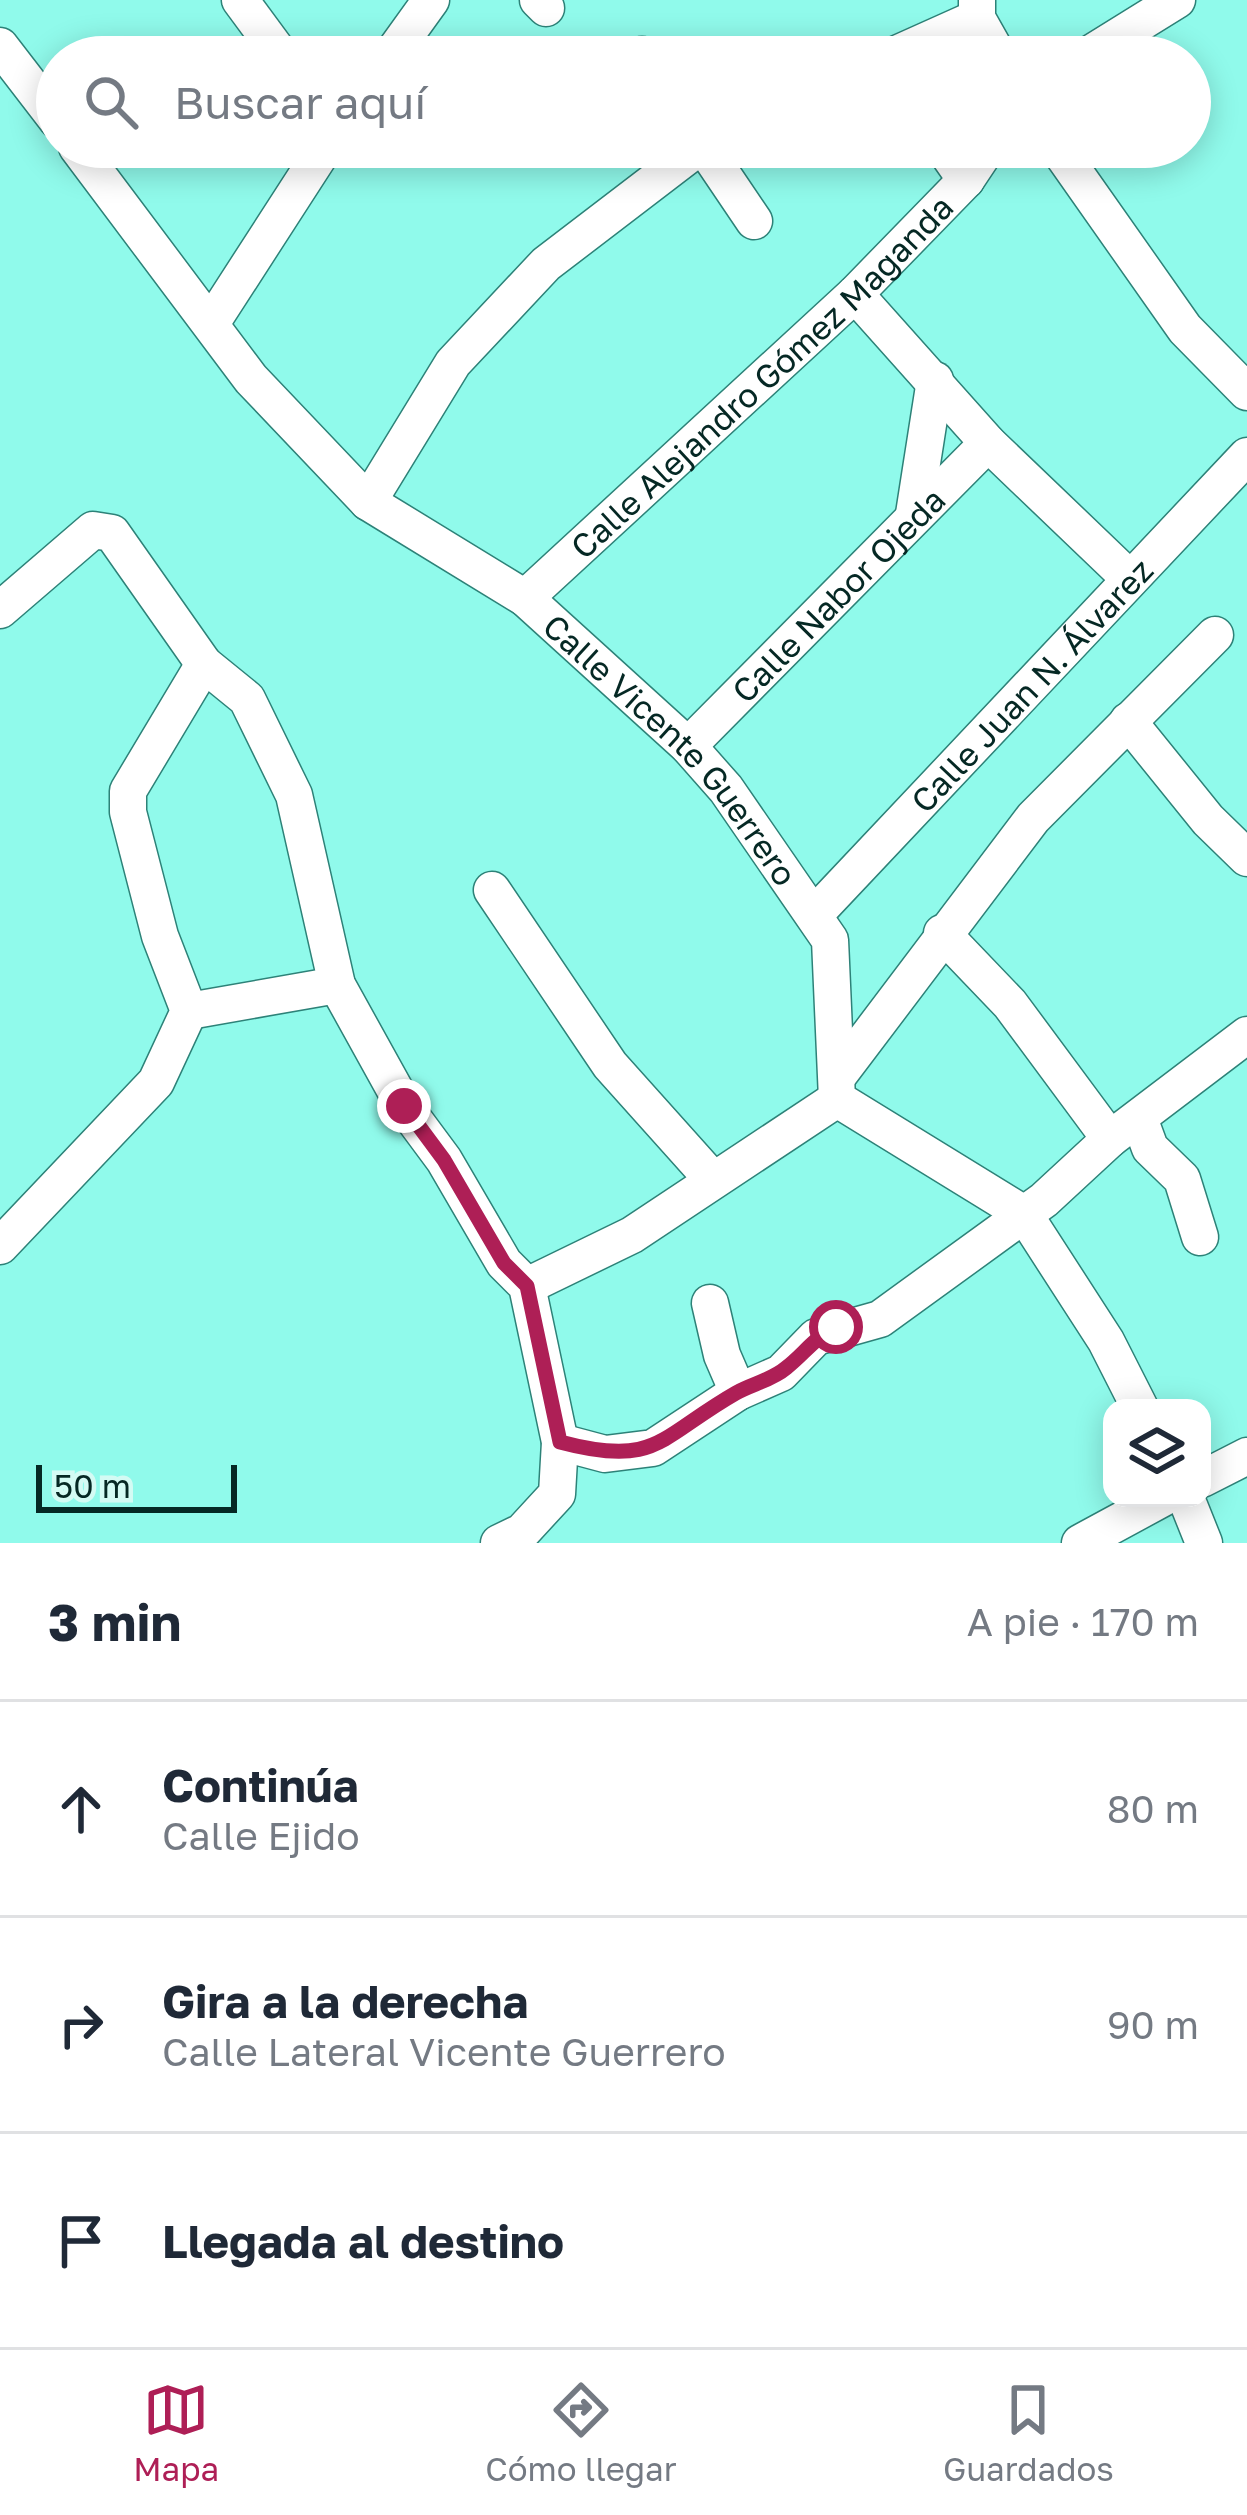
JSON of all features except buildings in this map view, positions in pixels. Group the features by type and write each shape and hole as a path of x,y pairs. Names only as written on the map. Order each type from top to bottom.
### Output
{"street":[{"path":"241,0 267,36"},
{"path":"405,36 431,0"},
{"path":"1119,36 1177,0"},
{"path":"928,36 977,9"},
{"path":"0,46 36,93"},
{"name":"Calle Vicente Guerrero","path":"93,168 251,379 368,502 525,598 688,746 830,940 838,1088"},
{"path":"212,322 311,168"},
{"path":"368,502 453,363 546,264 673,168"},
{"path":"716,168 754,221"},
{"path":"958,168 966,180"},
{"name":"Calle Alejandro Gómez Maganda","path":"525,598 855,294 974,168"},
{"path":"1072,168 1186,328 1247,392"},
{"path":"855,294 988,443 1129,578"},
{"path":"914,514 935,380"},
{"name":"Calle Nabor Ojeda","path":"688,746 988,443"},
{"name":"Calle Juan N. Álvarez","path":"815,914 1247,456"},
{"path":"0,610 93,530 112,532 204,664 247,699 294,795 337,985 404,1106 444,1160 504,1263 527,1286 560,1442 557,1494 522,1532 499,1543"},
{"path":"527,1286 632,1235 838,1088 942,933 1033,818 1215,635"},
{"path":"0,1246 156,1082 189,1011 160,936 128,812 128,791 204,664"},
{"path":"1128,722 1208,820 1247,858"},
{"path":"492,890 610,1065 712,1180"},
{"path":"942,933 1124,1128 1182,1179 1200,1237"},
{"path":"189,1011 337,985"},
{"path":"560,1442 605,1454 653,1448 738,1392 781,1373 815,1337 880,1319 1024,1214 1198,1067 1247,1035"},
{"path":"838,1088 1024,1214 1106,1341 1135,1399"},
{"path":"710,1303 722,1355 738,1392"},
{"path":"1211,1475 1247,1456"},
{"path":"1080,1543 1146,1507"},
{"path":"1190,1507 1204,1543"}],"route":[{"path":"404,1106 444,1160 504,1263 527,1286 560,1442 605,1454 653,1448 738,1392 781,1373 815,1337 836,1327"}]}
